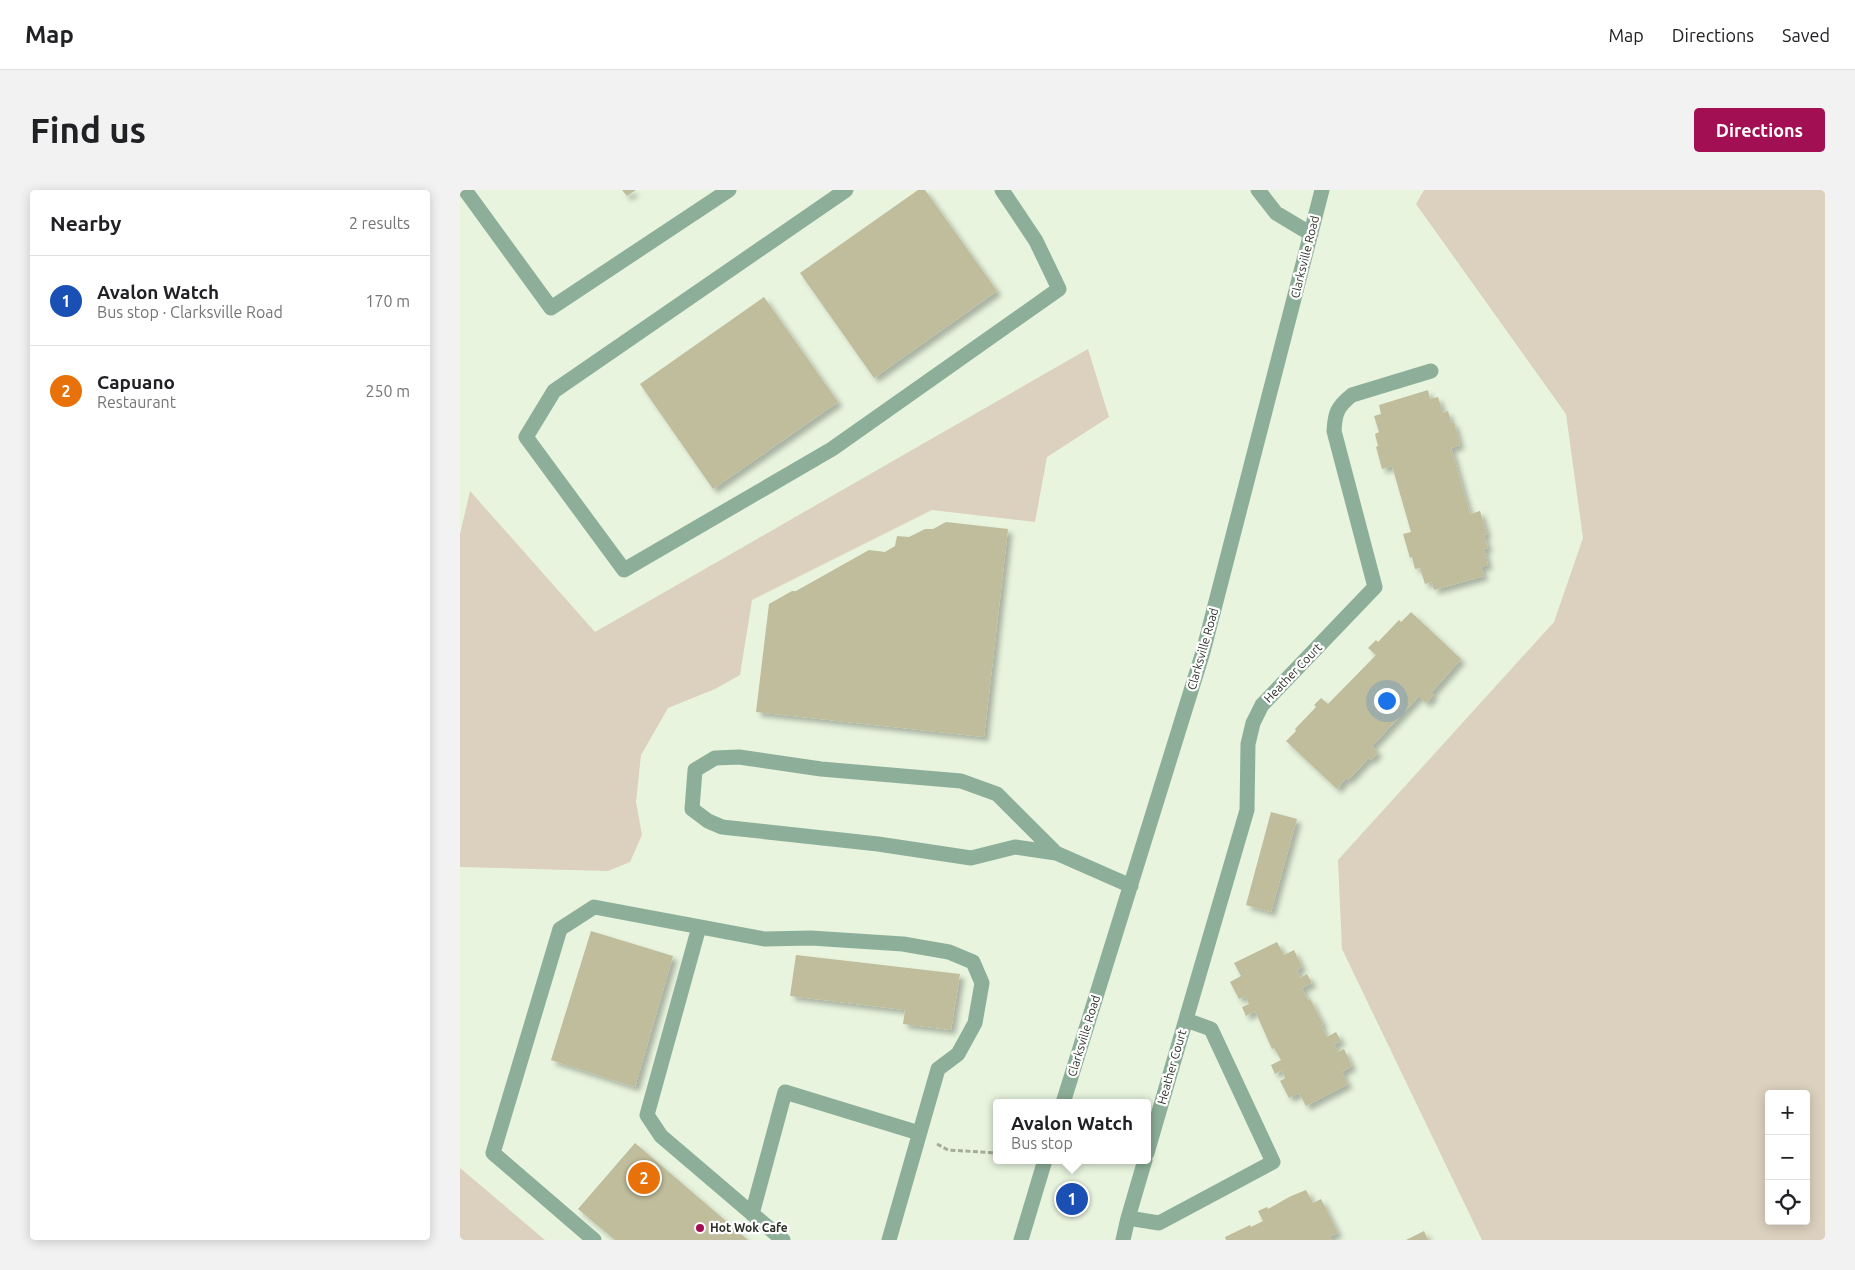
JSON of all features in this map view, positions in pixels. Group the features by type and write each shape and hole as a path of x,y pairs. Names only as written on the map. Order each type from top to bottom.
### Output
{"street":[{"path":"465,190 551,308 730,190"},
{"path":"846,190 554,391 526,437 624,570 832,449 1059,289 1036,241 1002,190"},
{"path":"1258,190 1276,213 1311,234"},
{"name":"Clarksville Road","path":"1064,1099 1203,652 1322,190"},
{"name":"Heather Court","path":"1151,1134 1247,810 1248,744 1253,723 1262,705 1375,587 1334,431 1334,417 1341,404 1352,395 1431,371"},
{"path":"1056,853 997,794 961,781 821,769 739,757 715,758 695,770 692,809 708,821 722,827 878,844 971,858 1015,847 1056,853 1131,886"},
{"path":"594,1240 493,1153 560,929 594,907 764,939 811,938 903,944 949,952 973,962 982,983 975,1023 958,1054 938,1069 889,1240"},
{"path":"699,927 648,1115 661,1136 783,1240"},
{"path":"1128,1218 1159,1223 1273,1162 1211,1029 1186,1020"},
{"path":"752,1214 785,1092 920,1133"},
{"path":"1020,1240 1044,1164"},
{"path":"1123,1240 1144,1164"}],"path":[{"path":"920,1133 948,1150 993,1153"}],"shaded area":[{"path":"1424,190 1825,190 1825,1240 1482,1240 1342,949 1338,860 1554,622 1583,538 1566,414 1416,204"},
{"path":"1088,349 1109,417 1047,457 1035,522 932,510 752,600 740,675 715,689 668,708 641,755 636,802 642,835 630,862 608,871 460,867 460,534 470,491 595,632"},
{"path":"460,1168 545,1240 460,1240"}],"building":[{"path":"622,190 636,190 627,196"},
{"path":"918,190 925,190 997,291 874,378 800,273"},
{"path":"764,297 838,402 713,489 640,384"},
{"path":"1428,390 1430,399 1438,397 1443,413 1448,411 1451,423 1454,422 1460,445 1451,448 1470,514 1480,511 1487,534 1484,535 1488,548 1484,549 1488,565 1481,567 1484,576 1434,590 1432,582 1425,584 1420,568 1415,569 1412,557 1410,558 1403,534 1411,532 1392,466 1382,469 1376,447 1378,446 1375,434 1379,432 1374,416 1381,414 1379,405"},
{"path":"946,522 1008,529 984,737 756,712 769,604 869,550 885,552 895,546 897,536 909,537 925,529 933,529"},
{"path":"1411,612 1461,659 1431,693 1434,695 1426,703 1419,696 1372,746 1378,752 1371,760 1369,758 1348,780 1346,778 1337,789 1286,741 1316,707 1314,705 1321,698 1328,704 1376,655 1368,648 1376,640 1378,642 1399,620 1401,622"},
{"path":"1271,812 1297,819 1271,912 1246,905"},
{"path":"591,931 673,956 635,1087 551,1060"},
{"path":"1277,942 1284,955 1294,950 1302,967 1297,970 1300,978 1307,974 1312,983 1302,988 1308,1000 1310,999 1323,1024 1321,1025 1327,1037 1336,1032 1341,1041 1334,1044 1338,1052 1344,1049 1352,1066 1342,1072 1348,1084 1306,1106 1299,1093 1289,1098 1280,1081 1285,1078 1282,1070 1275,1074 1271,1065 1281,1060 1274,1048 1272,1049 1255,1011 1246,1016 1242,1007 1249,1004 1245,996 1239,999 1230,982 1241,976 1234,963"},
{"path":"796,955 960,974 951,1030 903,1024 905,1010 790,996"},
{"path":"635,1143 748,1240 615,1240 578,1209"},
{"path":"1306,1190 1313,1203 1321,1199 1338,1233 1330,1236 1332,1240 1226,1240 1225,1237 1263,1221 1258,1211 1267,1207 1268,1209"},
{"path":"1424,1231 1428,1240 1406,1240"}],"place":[{"name":"Capuano","path":"644,1178"},
{"name":"Avalon Watch","path":"1072,1199"},
{"name":"Hot Wok Cafe","path":"700,1228"}]}
